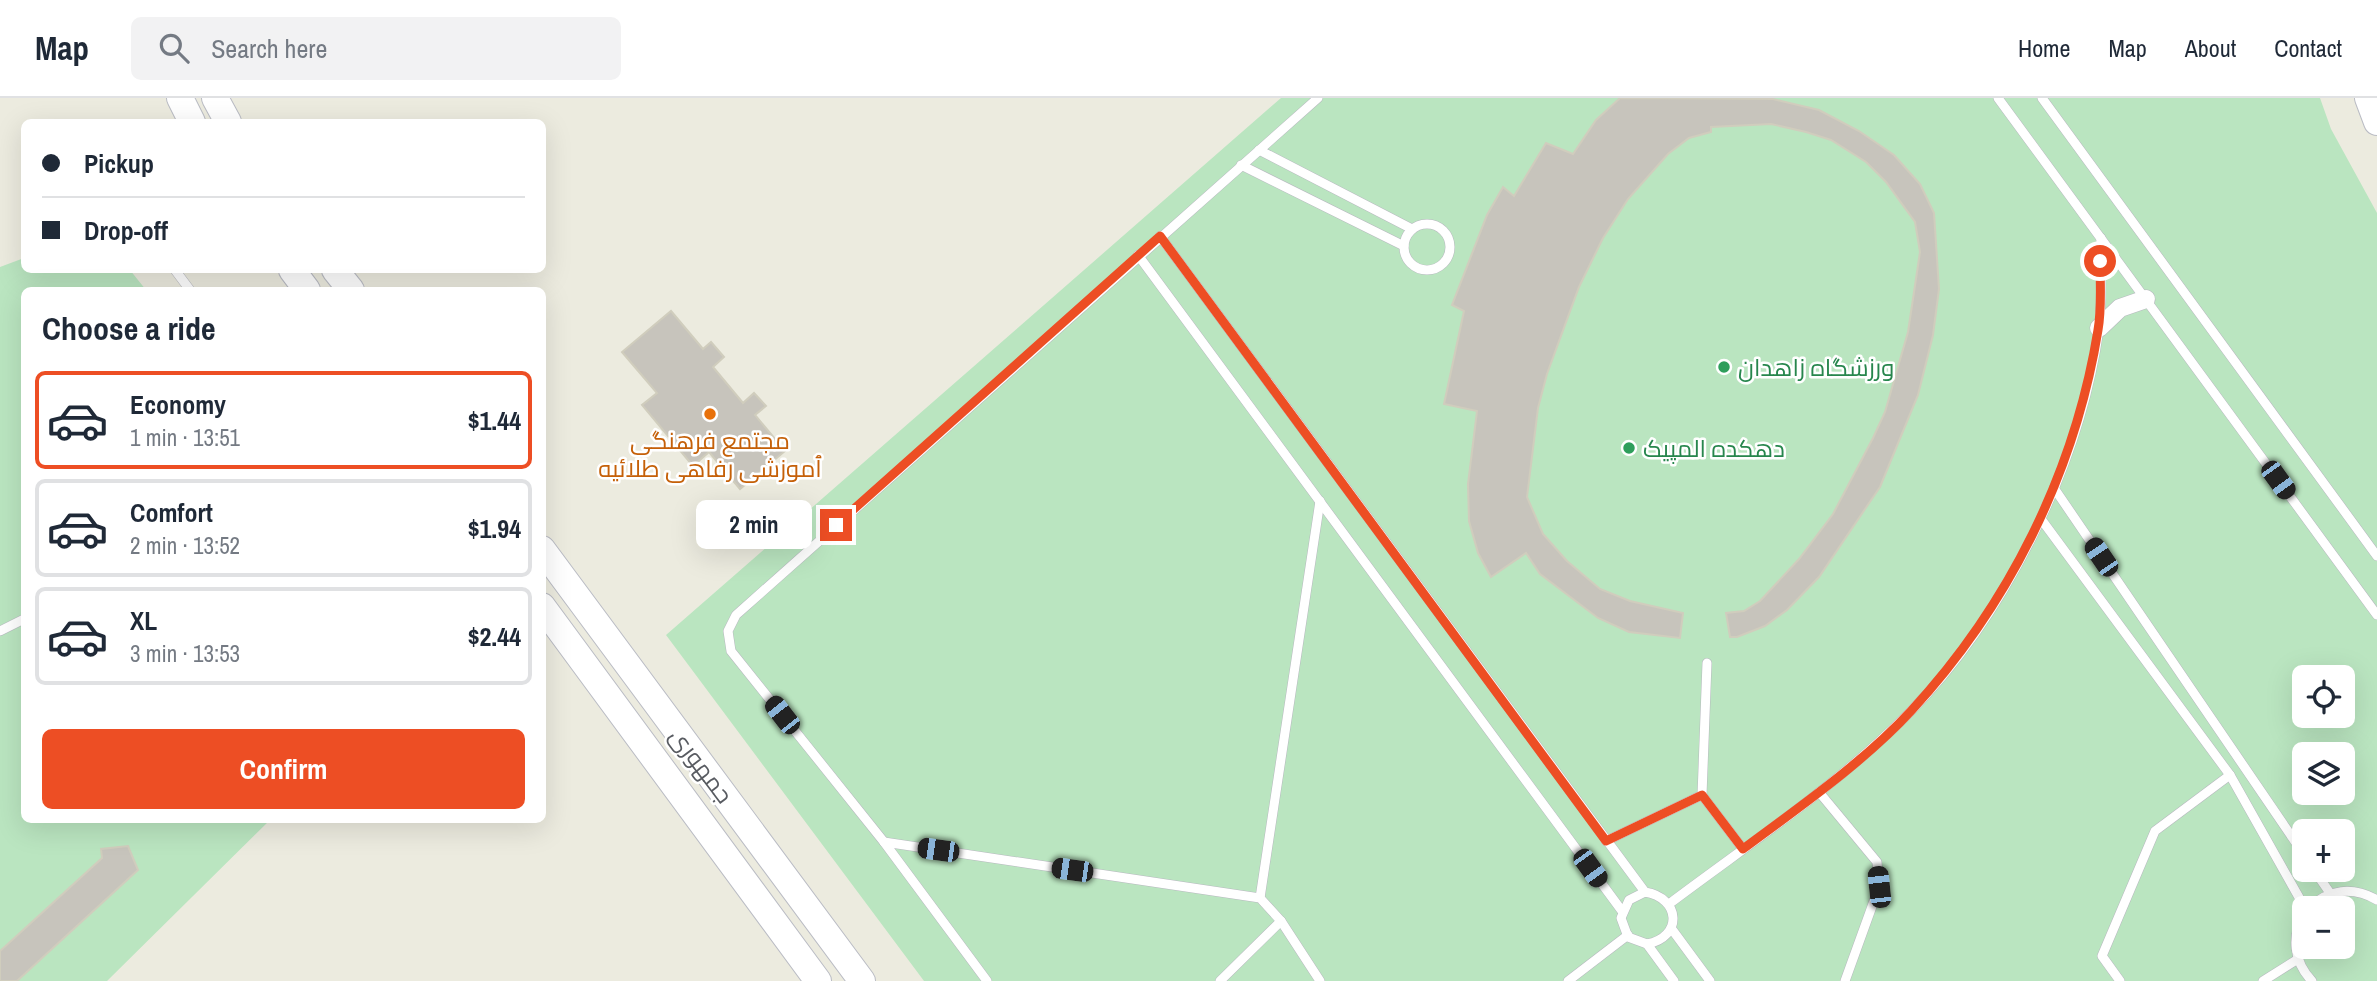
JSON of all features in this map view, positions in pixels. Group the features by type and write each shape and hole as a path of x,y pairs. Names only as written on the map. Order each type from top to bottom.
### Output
{"main road":[{"path":"180,98 190,119"},
{"path":"2368,98 2377,122"},
{"path":"337,273 349,287"},
{"name":"جمهوری","path":"546,554 862,981"},
{"name":"جمهوری","path":"547,619 818,981"}],"street":[{"path":"2099,328 2120,308 2146,299"}],"lane":[{"path":"987,981 884,842 732,651 728,631 736,615 1318,98"},
{"path":"1998,98 2377,615"},
{"path":"2042,98 2377,556"},
{"path":"1259,150 1412,229"},
{"path":"1241,165 1404,246"},
{"path":"1420,225 1438,226 1450,239 1449,257 1435,270 1417,268 1405,255 1404,246 1412,229 1420,225"},
{"path":"1160,236 1645,892"},
{"path":"1669,904 1819,792 1909,713 1964,649 2010,578 2041,519 2073,437 2099,328 2101,239"},
{"path":"1138,256 1622,911 1623,928 1628,935 1647,944 1674,981"},
{"path":"176,273 188,287"},
{"path":"2054,488 2292,837"},
{"path":"1260,898 1320,501"},
{"path":"2041,519 2230,775 2298,896"},
{"path":"0,631 21,620"},
{"path":"1707,663 1702,795 1743,849"},
{"path":"2120,981 2102,956 2155,831 2230,775"},
{"path":"1819,792 1877,862 1879,887 1845,981"},
{"path":"1606,841 1702,795"},
{"path":"884,842 1260,898 1281,921 1320,981"},
{"path":"2322,882 2330,893"},
{"path":"2326,896 2330,893 2356,891 2377,900"},
{"path":"1622,911 1629,900 1645,892 1657,894 1669,904 1673,918 1671,928 1665,937 1647,944"},
{"path":"1220,981 1281,921"},
{"path":"1671,928 1710,981"},
{"path":"1568,981 1628,935"},
{"path":"2263,981 2298,959 2312,981"}],"green space":[{"name":"دهکده المپیک","path":"1281,98 2320,98 2331,129 2377,213 2377,981 924,981 666,635"},
{"path":"21,259 21,273 132,273 144,287 21,287 21,823 267,823 107,981 0,981 0,267"}],"building":[{"path":"1620,98 1773,99 1819,110 1859,131 1894,155 1920,184 1934,213 1939,289 1933,335 1918,395 1880,487 1819,577 1787,610 1765,626 1737,637 1730,637 1726,613 1744,611 1760,601 1799,559 1833,514 1885,412 1908,332 1920,252 1915,222 1886,182 1866,162 1831,140 1806,132 1771,124 1711,127 1711,132 1689,138 1668,154 1628,199 1603,238 1579,287 1547,374 1538,408 1527,497 1543,534 1567,561 1600,589 1630,601 1683,613 1680,638 1629,632 1598,618 1540,574 1526,553 1491,577 1478,553 1469,521 1468,484 1477,411 1444,404 1464,311 1452,305 1487,215 1503,187 1514,196 1546,143 1573,154 1596,120"},
{"path":"671,311 703,349 711,342 724,357 713,367 743,403 754,393 766,406 755,415 785,451 740,489 709,452 693,466 642,405 657,393 622,352"},
{"path":"128,846 138,870 17,981 0,981 0,951 102,858 101,849"}],"place":[{"name":"ورزشگاه زاهدان","path":"1724,367"},
{"name":"مجتمع فرهنگی ٱموزشی رفاهی طلائیه","path":"710,414"},
{"name":"دهکده المپیک","path":"1629,448"}],"route":[{"path":"836,525 1160,236 1606,841 1702,795 1743,849 1819,792 1909,713 1964,649 2010,578 2041,519 2073,437 2099,328 2100,261"}]}
